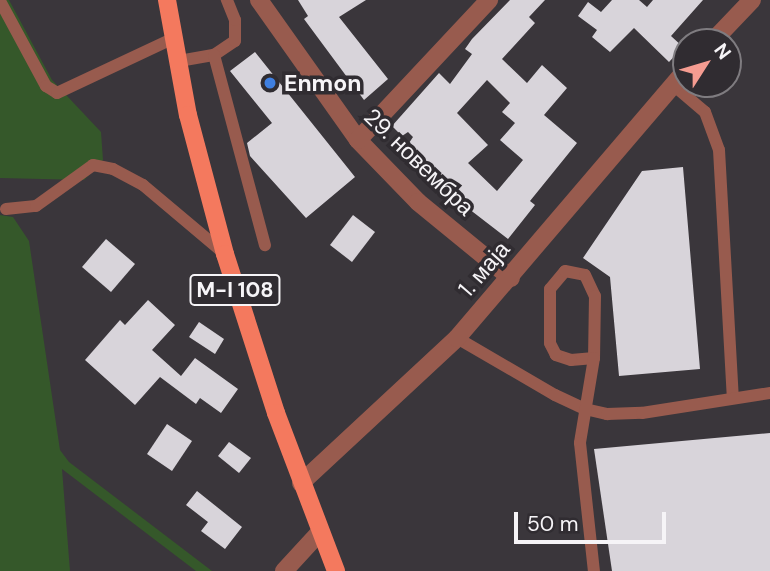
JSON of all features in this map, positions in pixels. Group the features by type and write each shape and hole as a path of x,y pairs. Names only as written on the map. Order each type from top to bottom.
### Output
{"main road":[{"name":"M-I 108","path":"167,0 225,254 301,483 336,571"}],"street":[{"name":"29. новембра","path":"259,0 358,140 418,202 511,278"},
{"path":"358,140 489,0"},
{"path":"725,28 752,0"},
{"name":"1. маја","path":"301,483 457,338 511,278 672,84"},
{"path":"284,571 319,533"}],"lane":[{"path":"179,61 214,55 235,41 235,20 227,0"},
{"path":"0,1 46,86 57,93 174,38"},
{"path":"214,55 265,245"},
{"path":"688,98 705,112 719,150 733,398"},
{"path":"6,209 36,206 93,165 113,169 144,185 188,227 225,254"},
{"path":"594,358 571,360 555,355 550,343 550,289 565,271 585,275 595,296 594,358 580,443 594,571"},
{"path":"457,338 585,409 642,413 770,393"}],"green space":[{"path":"0,0 9,0 52,80 101,132 103,160 84,180 0,178"},
{"path":"0,215 13,217 29,241 60,450 69,462 212,571 196,571 62,469 70,571 0,571"}],"building":[{"path":"298,0 366,0 339,17 388,79 364,100 304,19 308,16"},
{"path":"510,0 545,0 529,17 535,23 502,59 527,83 542,65 567,88 544,115 577,143 530,201 535,205 508,239 447,192 416,158 420,154 409,143 413,137 408,132 402,136 392,126 439,73 450,84 472,54 465,49","holes":["487,80 510,103 502,112 515,123 500,140 523,160 497,191 468,163 488,145 457,113"]},
{"path":"612,0 639,0 647,7 653,0 703,0 678,28 672,28 672,59 669,62 634,28 610,52 592,37 597,30 578,16 588,2 601,12"},
{"path":"255,52 355,177 306,218 250,156 247,143 272,123 230,71"},
{"path":"683,167 700,369 619,376 610,277 583,258 642,171"},
{"path":"353,215 375,232 352,262 330,245"},
{"path":"106,239 135,264 111,292 82,267"},
{"path":"148,300 175,325 152,350 181,376 195,358 238,389 221,413 200,398 196,404 160,377 135,405 85,360 120,320 125,325"},
{"path":"199,322 224,339 215,354 189,337"},
{"path":"167,424 192,441 172,471 147,454"},
{"path":"770,433 770,571 612,571 594,449"},
{"path":"229,442 251,458 239,473 218,456"},
{"path":"197,491 242,527 225,549 201,531 208,522 186,505"}],"place":[{"name":"Enmon","path":"270,83"}]}
